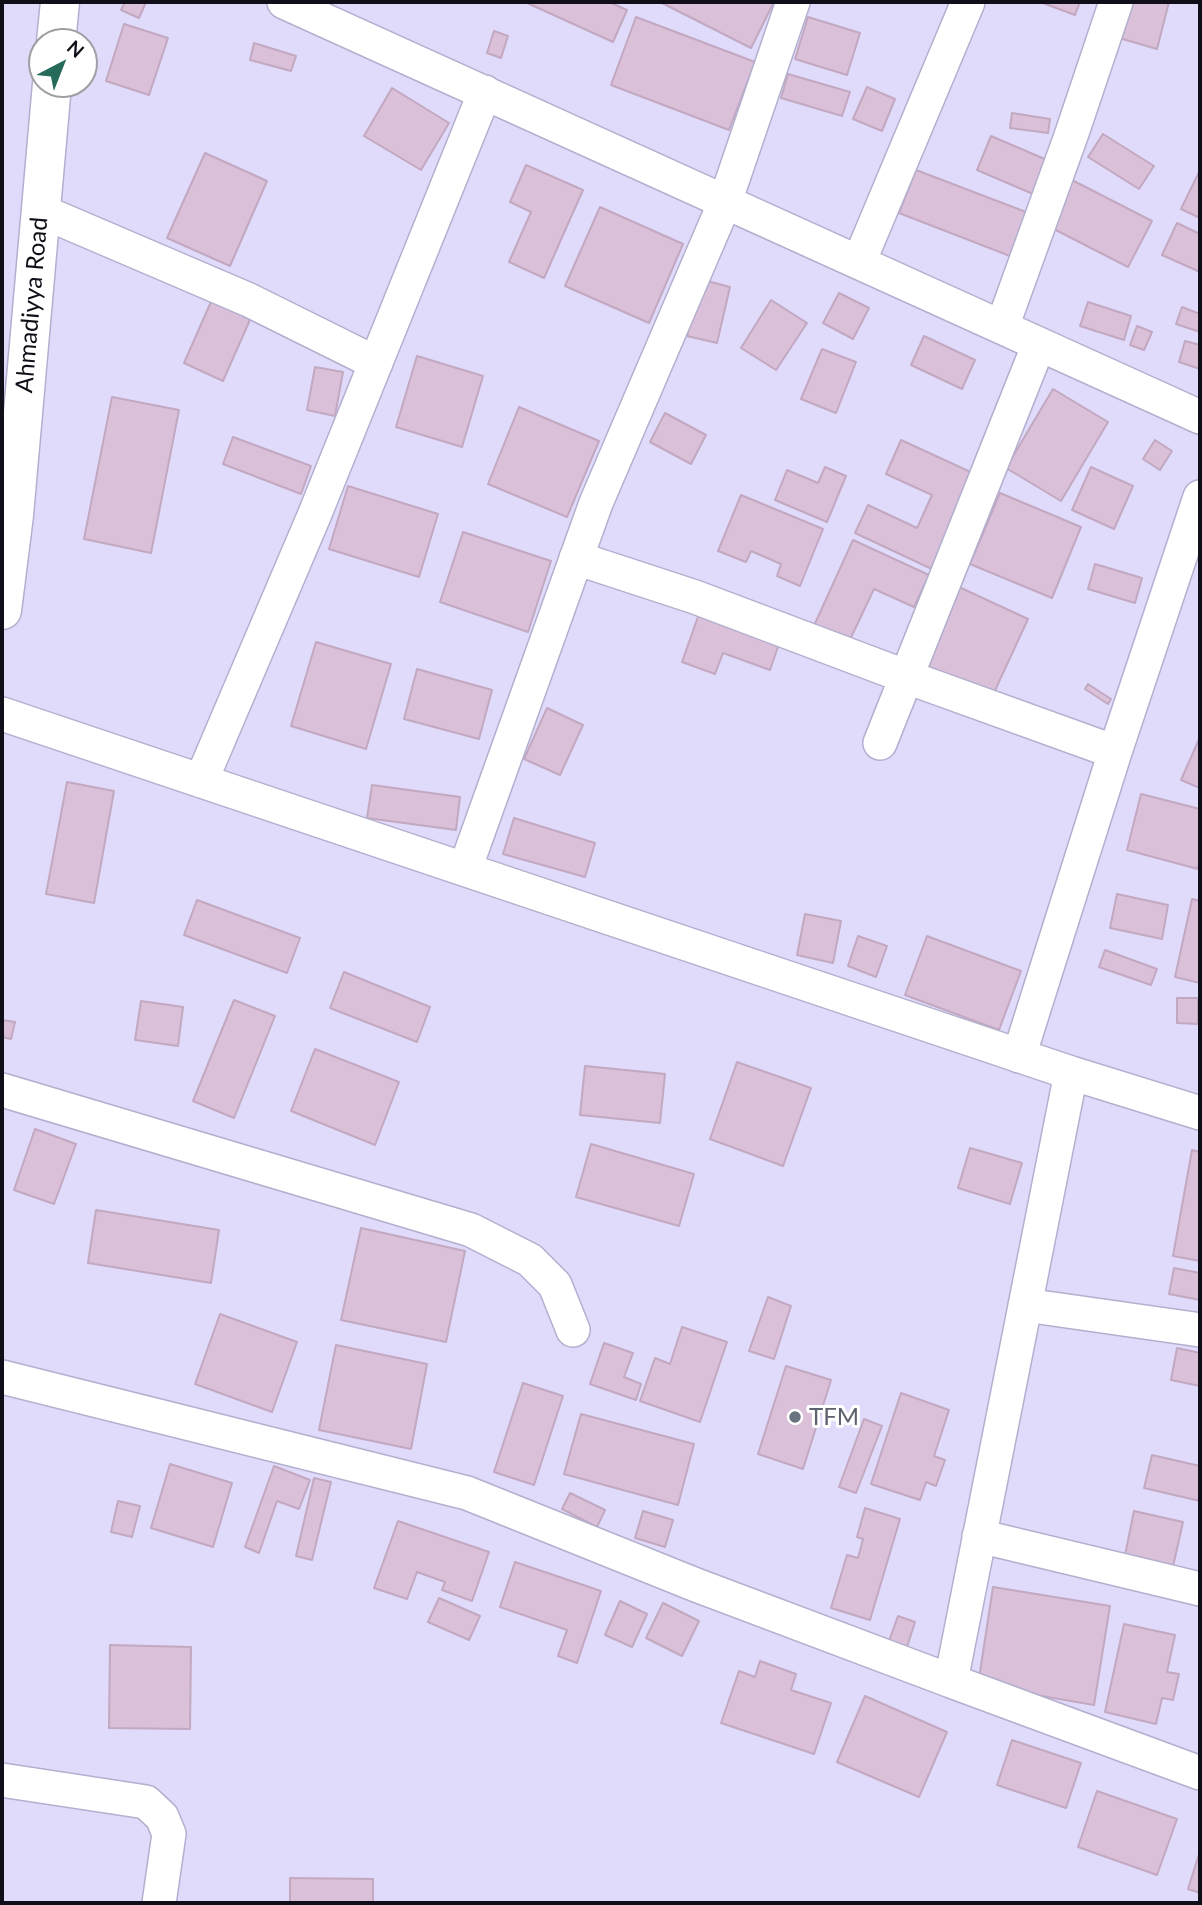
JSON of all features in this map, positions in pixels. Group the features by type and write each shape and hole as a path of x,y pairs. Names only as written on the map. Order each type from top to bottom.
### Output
{"street":[{"path":"57,28 60,2"},
{"path":"284,2 330,11 485,92 1200,417"},
{"path":"465,869 596,503 725,202 793,2"},
{"path":"859,262 968,2"},
{"path":"1002,327 1072,133 1115,2"},
{"path":"201,781 314,516 485,92"},
{"name":"Ahmadiyya Road","path":"2,610 8,513 51,98"},
{"path":"41,211 248,300 376,363"},
{"path":"880,743 1039,344"},
{"path":"1019,1056 1115,752 1200,497"},
{"path":"576,558 695,597 1115,752"},
{"path":"2,714 1019,1056 1200,1113"},
{"path":"951,1681 1071,1073"},
{"path":"2,1090 471,1230 530,1260 555,1285 573,1330"},
{"path":"1025,1305 1200,1330"},
{"path":"2,1377 467,1493 696,1586 1200,1773"},
{"path":"979,1536 1200,1589"},
{"path":"2,1780 146,1801 162,1817 169,1834 159,1903"}],"building":[{"path":"125,2 146,2 139,18 121,10"},
{"path":"525,2 609,2 627,10 613,42"},
{"path":"660,2 774,2 751,48"},
{"path":"1040,2 1080,2 1075,15"},
{"path":"1129,2 1169,2 1157,49 1119,38"},
{"path":"636,17 755,62 729,130 611,85"},
{"path":"808,17 860,33 847,75 795,59"},
{"path":"124,24 168,38 149,95 106,81"},
{"path":"494,31 508,36 501,58 487,53"},
{"path":"254,43 296,56 291,71 250,60"},
{"path":"788,74 850,92 842,116 781,98"},
{"path":"867,87 895,99 882,131 853,119"},
{"path":"392,88 449,123 421,170 364,136"},
{"path":"1012,113 1050,119 1048,133 1010,128"},
{"path":"1103,134 1154,166 1139,189 1088,157"},
{"path":"991,136 1047,160 1033,194 977,170"},
{"path":"205,153 267,181 230,266 167,238"},
{"path":"526,165 583,190 544,278 509,262 531,212 510,202"},
{"path":"916,170 1026,212 1010,256 899,213"},
{"path":"1200,170 1200,218 1181,209"},
{"path":"1068,178 1152,221 1128,267 1044,224"},
{"path":"600,207 683,244 649,323 565,286"},
{"path":"1177,223 1200,234 1200,272 1162,255"},
{"path":"700,279 730,287 717,343 687,336"},
{"path":"839,293 869,308 853,339 823,323"},
{"path":"214,295 253,313 223,381 184,363"},
{"path":"771,300 807,323 776,370 741,348"},
{"path":"1088,302 1131,316 1124,340 1080,326"},
{"path":"1182,307 1200,314 1200,332 1176,324"},
{"path":"1137,326 1152,332 1144,350 1130,345"},
{"path":"924,336 975,360 962,389 911,365"},
{"path":"1185,341 1200,345 1200,369 1179,362"},
{"path":"822,349 856,362 836,413 801,399"},
{"path":"417,356 483,376 462,447 396,427"},
{"path":"315,367 343,372 335,416 307,410"},
{"path":"1053,389 1108,422 1061,501 1006,468"},
{"path":"112,397 179,410 151,553 84,539"},
{"path":"519,407 599,441 567,517 488,484"},
{"path":"665,413 706,435 691,464 650,442"},
{"path":"233,437 311,466 301,494 223,464"},
{"path":"901,440 977,475 934,570 855,533 868,505 917,528 932,495 886,474"},
{"path":"1155,440 1172,451 1160,470 1143,459"},
{"path":"825,467 846,476 827,522 775,500 787,470 818,483"},
{"path":"1091,467 1133,486 1114,529 1072,510"},
{"path":"348,486 438,514 419,577 329,549"},
{"path":"1000,493 1081,527 1052,598 970,564"},
{"path":"741,495 823,529 800,586 777,576 781,564 751,551 746,562 718,551"},
{"path":"463,532 551,561 528,632 440,602"},
{"path":"853,540 929,575 914,607 874,589 847,646 812,630"},
{"path":"1095,564 1142,578 1135,603 1088,589"},
{"path":"959,587 1028,619 992,697 923,664"},
{"path":"701,608 781,638 770,670 723,653 715,674 682,662"},
{"path":"316,642 391,664 366,749 291,726"},
{"path":"417,669 492,690 479,739 404,719"},
{"path":"1088,684 1111,699 1108,704 1085,689"},
{"path":"547,708 583,725 560,775 524,759"},
{"path":"1200,737 1200,788 1181,780"},
{"path":"67,782 114,791 94,903 46,894"},
{"path":"372,785 460,797 456,830 367,818"},
{"path":"1141,794 1200,809 1198,869 1127,850"},
{"path":"514,818 595,843 585,877 503,854"},
{"path":"1117,894 1168,905 1162,939 1110,928"},
{"path":"1192,899 1200,901 1200,983 1175,977"},
{"path":"197,900 300,938 287,973 184,935"},
{"path":"805,914 841,921 833,963 797,955"},
{"path":"858,936 887,946 876,977 848,966"},
{"path":"927,936 1021,971 999,1030 905,995"},
{"path":"1105,950 1157,969 1151,985 1099,967"},
{"path":"344,972 430,1007 417,1042 330,1008"},
{"path":"1177,998 1198,998 1198,1024 1177,1023"},
{"path":"234,1000 275,1016 234,1118 193,1101"},
{"path":"141,1001 183,1007 178,1046 135,1040"},
{"path":"2,1020 15,1022 11,1039 2,1037"},
{"path":"315,1049 399,1082 375,1145 291,1111"},
{"path":"737,1062 811,1088 783,1166 710,1139"},
{"path":"585,1066 665,1074 660,1123 580,1115"},
{"path":"35,1129 76,1144 54,1204 14,1190"},
{"path":"591,1144 694,1174 679,1226 576,1197"},
{"path":"970,1148 1022,1163 1010,1204 958,1188"},
{"path":"1192,1150 1200,1152 1200,1261 1173,1256"},
{"path":"96,1210 219,1230 211,1283 88,1263"},
{"path":"361,1228 465,1251 446,1342 341,1320"},
{"path":"1174,1268 1200,1273 1200,1300 1169,1294"},
{"path":"768,1297 791,1306 774,1359 749,1351"},
{"path":"220,1314 297,1342 272,1412 195,1384"},
{"path":"682,1327 727,1342 700,1422 640,1401 655,1358 670,1364"},
{"path":"604,1343 633,1353 624,1377 641,1384 636,1400 590,1384"},
{"path":"336,1345 427,1364 411,1449 319,1430"},
{"path":"1177,1348 1200,1353 1200,1386 1171,1380"},
{"name":"TFM","path":"786,1366 831,1380 803,1469 758,1454"},
{"path":"523,1383 563,1396 534,1485 494,1472"},
{"path":"901,1393 949,1410 934,1456 945,1460 936,1486 926,1482 920,1500 871,1484"},
{"path":"581,1414 694,1444 678,1505 564,1474"},
{"path":"864,1419 882,1426 856,1493 839,1487"},
{"path":"1152,1455 1200,1466 1200,1501 1144,1488"},
{"path":"170,1464 232,1483 213,1547 151,1528"},
{"path":"274,1466 310,1480 299,1509 277,1501 259,1553 245,1547"},
{"path":"314,1478 331,1482 312,1560 296,1556"},
{"path":"570,1493 605,1510 597,1527 562,1509"},
{"path":"118,1501 140,1506 132,1537 111,1532"},
{"path":"865,1508 900,1519 870,1620 831,1608 847,1555 858,1558 863,1539 857,1537"},
{"path":"643,1511 673,1520 665,1547 635,1538"},
{"path":"1134,1511 1183,1522 1172,1571 1124,1560"},
{"path":"398,1521 489,1552 472,1601 442,1590 445,1582 417,1572 407,1599 374,1588"},
{"path":"515,1562 601,1591 577,1663 558,1656 567,1630 500,1607"},
{"path":"993,1587 1110,1606 1094,1705 978,1685"},
{"path":"439,1598 480,1616 469,1640 428,1622"},
{"path":"620,1601 647,1614 632,1647 605,1635"},
{"path":"663,1603 699,1621 682,1656 646,1638"},
{"path":"898,1616 915,1622 907,1647 889,1641"},
{"path":"1124,1624 1175,1635 1167,1672 1179,1674 1173,1700 1162,1698 1156,1724 1105,1712"},
{"path":"110,1645 191,1647 190,1729 109,1728"},
{"path":"760,1661 796,1674 791,1690 831,1703 814,1754 721,1723 739,1671 755,1677"},
{"path":"865,1696 947,1732 919,1797 837,1762"},
{"path":"1012,1740 1081,1763 1066,1808 997,1785"},
{"path":"1097,1791 1177,1819 1157,1875 1078,1847"},
{"path":"1200,1851 1200,1893 1188,1889"},
{"path":"290,1878 373,1879 373,1903 290,1903"}],"place":[{"name":"TFM","path":"795,1417"}]}
